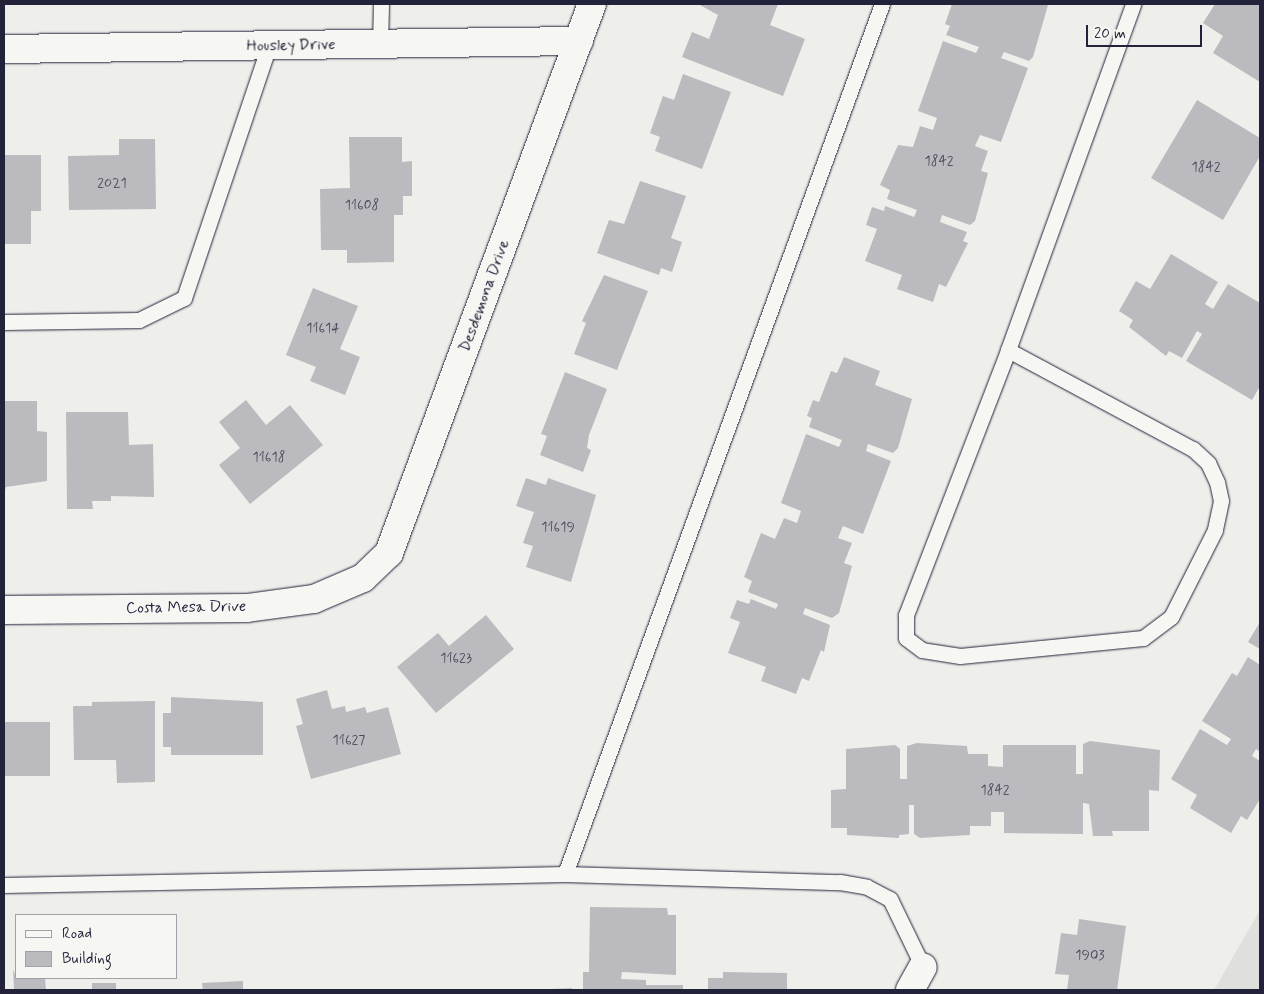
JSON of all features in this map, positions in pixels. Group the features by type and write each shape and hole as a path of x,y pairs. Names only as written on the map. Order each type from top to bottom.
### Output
{"street":[{"name":"Desdemona Drive","path":"362,578 389,553 404,518 592,4"},
{"name":"Housley Drive","path":"4,49 578,41"},
{"name":"Costa Mesa Drive","path":"4,610 247,608 314,599 362,578"},
{"path":"910,990 923,967"}],"lane":[{"path":"380,45 381,4"},
{"path":"565,874 882,4"},
{"path":"1008,350 1193,449 1208,463 1218,482 1220,501 1215,530 1171,617 1143,638 960,656 922,650 906,638 906,615 1008,350 1133,4"},
{"path":"4,322 139,320 184,298 269,46"},
{"path":"4,885 565,874 840,882 867,887 890,899 923,967"}],"shaded area":[{"path":"1260,910 1260,990 1214,990"}],"building":[{"path":"698,4 778,4 770,25 805,39 783,96 682,57 692,32 709,39 718,15"},
{"path":"952,4 1048,5 1033,57 1029,61 1004,52 1001,58 1028,68 1001,142 980,135 975,146 988,151 981,171 988,173 975,221 970,225 942,215 940,222 967,232 963,241 968,243 946,287 939,284 933,302 897,289 902,275 865,261 877,229 866,225 872,207 884,211 885,206 914,217 917,210 887,199 890,190 880,185 898,145 913,147 920,126 933,130 937,118 918,111 943,41 976,53 979,47 946,35 950,26 945,24"},
{"path":"1215,4 1260,4 1260,82 1213,53 1223,36 1203,23"},
{"path":"683,74 731,92 702,169 655,151 660,137 650,133 663,96 674,100"},
{"path":"1197,100 1260,138 1260,156 1223,220 1151,178"},
{"path":"349,137 402,137 402,162 412,161 412,196 403,196 403,215 394,215 394,262 347,263 347,250 321,250 320,189 350,188"},
{"path":"119,139 155,139 156,209 69,210 68,156 119,155"},
{"path":"4,155 41,155 41,211 31,211 31,244 4,244"},
{"path":"640,181 686,196 671,238 682,242 672,272 661,268 659,275 597,253 609,220 624,224"},
{"path":"1171,254 1218,282 1205,304 1213,309 1228,284 1260,303 1260,386 1252,400 1186,361 1202,334 1197,331 1182,358 1169,351 1166,356 1129,327 1133,320 1119,311 1136,281 1150,289"},
{"path":"604,275 648,291 617,370 574,354 586,323 582,321"},
{"path":"313,288 358,306 340,349 360,357 345,395 310,381 316,367 286,355"},
{"path":"844,357 880,371 875,385 912,399 898,448 893,453 868,444 866,451 891,461 863,534 843,526 838,538 852,543 844,563 852,566 839,613 832,618 805,608 803,614 830,625 824,652 821,650 809,681 802,678 796,694 761,681 766,667 728,653 740,622 730,618 737,600 749,604 751,599 776,609 778,604 748,592 752,581 744,577 761,533 775,539 784,518 797,523 801,511 781,503 806,434 839,447 842,440 809,427 812,418 807,416 813,400 819,402 831,371 837,373"},
{"path":"565,372 607,389 589,435 587,448 591,450 583,472 540,455 547,436 541,434"},
{"path":"246,400 266,425 290,405 323,445 250,504 219,465 240,448 219,422"},
{"path":"4,401 37,401 37,431 47,432 47,481 6,487 4,493"},
{"path":"66,412 128,412 129,445 153,444 154,497 111,496 111,501 92,501 93,509 67,509"},
{"path":"526,478 546,485 548,478 596,495 571,582 526,567 533,546 523,543 534,512 516,506"},
{"path":"486,615 514,649 436,713 397,667 438,633 449,646"},
{"path":"1260,622 1260,649 1248,642"},
{"path":"1248,657 1260,665 1260,752 1256,749 1252,756 1260,761 1260,799 1247,820 1241,816 1231,833 1190,808 1197,795 1171,779 1200,729 1227,745 1231,739 1202,721 1232,673 1237,676"},
{"path":"327,690 332,709 345,706 346,712 365,707 367,713 388,707 401,754 311,779 296,726 303,724 296,699"},
{"path":"171,697 263,702 263,755 171,755 171,747 163,747 163,713 171,713"},
{"path":"155,701 155,782 117,783 116,760 74,760 73,706 92,706 92,702"},
{"path":"4,722 50,722 50,776 4,776"},
{"path":"1090,741 1160,750 1159,791 1149,790 1149,831 1112,831 1113,836 1093,836 1089,804 1083,803 1083,834 1004,833 1004,812 991,812 991,826 970,826 970,835 920,838 914,834 914,805 909,805 909,834 899,835 899,838 847,835 847,828 831,828 831,790 846,789 846,749 895,745 900,749 900,779 907,779 907,746 917,743 967,746 968,754 988,754 988,766 1003,767 1003,745 1076,745 1076,774 1083,774 1083,744"},
{"path":"590,907 667,908 668,915 676,915 676,975 622,972 621,979 646,980 646,985 683,985 683,990 583,990 583,972 589,972"},
{"path":"1079,919 1126,926 1117,990 1067,990 1069,975 1055,974 1061,933 1077,935"},
{"path":"13,969 15,979 45,979 46,990 14,990"},
{"path":"723,972 787,973 787,990 708,990 708,978 723,978"},
{"path":"243,981 243,990 203,990 202,983"},
{"path":"92,983 116,983 116,990 92,990"},
{"path":"572,988 572,990 551,990 551,989"}]}
